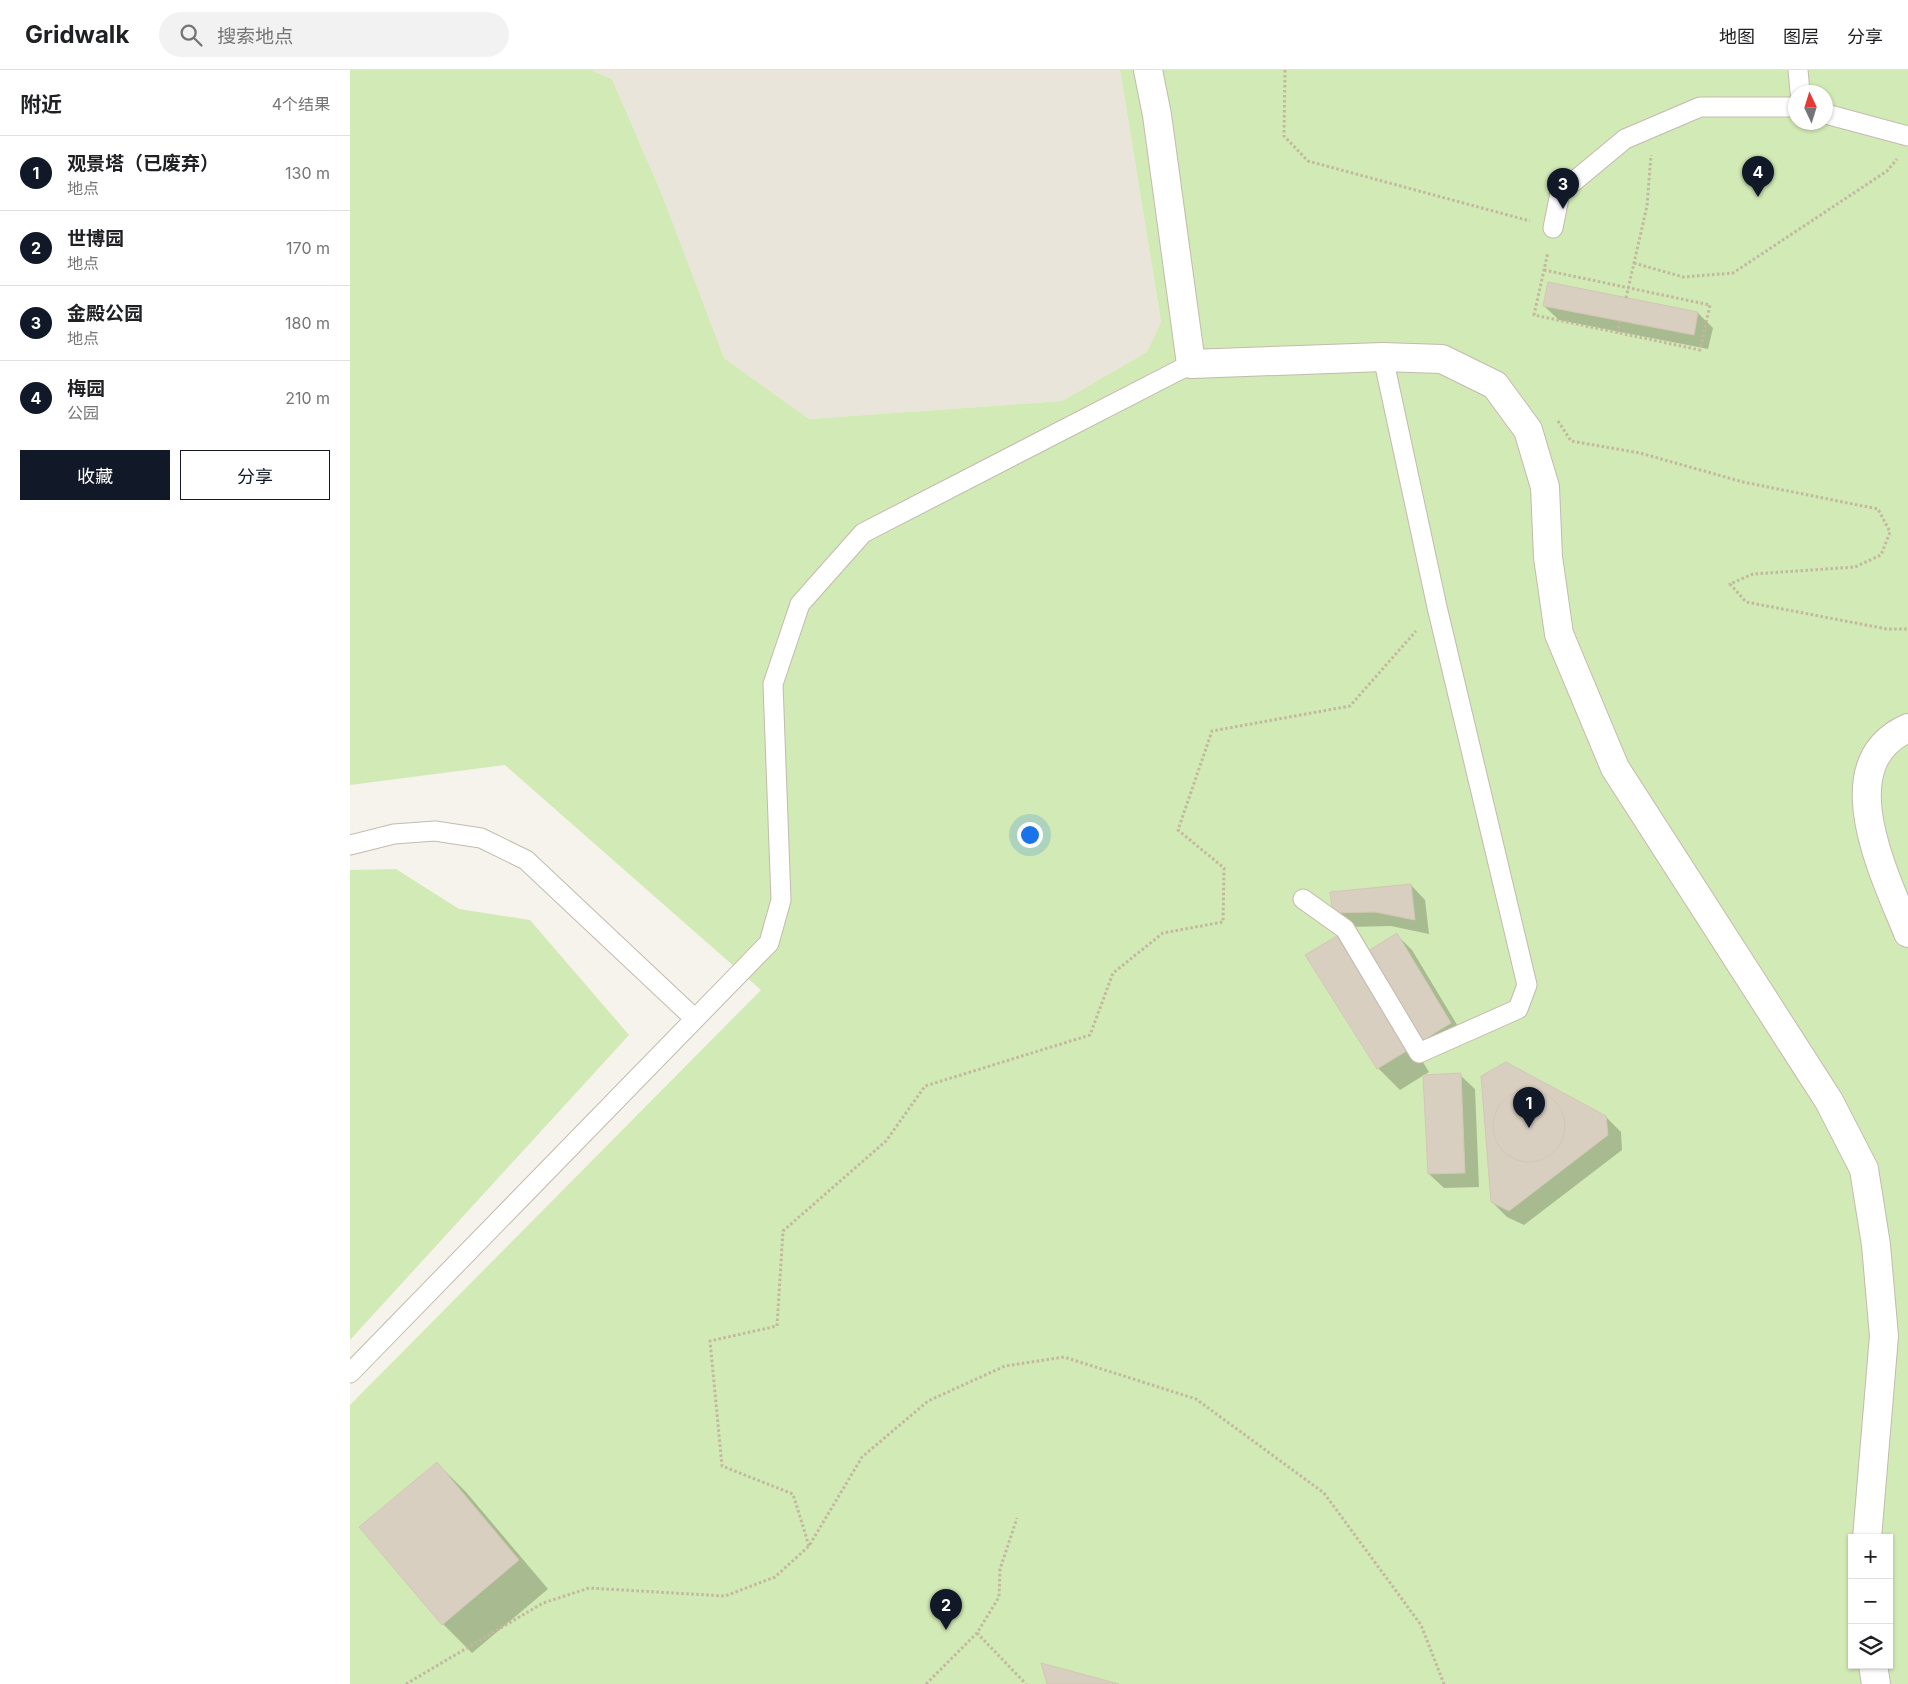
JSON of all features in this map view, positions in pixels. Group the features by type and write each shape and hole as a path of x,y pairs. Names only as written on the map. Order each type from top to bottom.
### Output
{"street":[{"path":"1148,70 1157,115 1191,364 1383,357 1442,359 1495,385 1528,430 1545,487 1548,557 1559,634 1614,768 1829,1102 1864,1169 1876,1245 1884,1336 1867,1534"},
{"path":"1908,728 1893,734 1872,759 1866,793 1874,846 1908,933"},
{"path":"1874,1669 1876,1684"}],"lane":[{"path":"1798,70 1799,85"},
{"path":"1553,228 1560,192 1625,139 1700,107 1788,107"},
{"path":"1833,117 1905,144"},
{"path":"1303,899 1345,929 1419,1053 1518,1009 1527,985 1437,607 1383,357"},
{"path":"350,1373 769,943 781,900 773,684 800,604 863,534 1191,364"},
{"path":"350,846 394,834 435,831 481,838 526,860 695,1019"}],"path":[{"path":"1285,70 1284,136 1308,161 1553,228 1534,315 1700,350 1710,305 1544,270"},
{"path":"1626,298 1648,206 1653,127"},
{"path":"1634,263 1683,277 1733,273 1887,171 1905,144"},
{"path":"1617,333 1620,321"},
{"path":"1553,414 1571,441 1640,453 1743,482 1878,509 1890,532 1881,555 1855,567 1753,574 1730,584 1746,602 1887,629 1908,629"},
{"path":"809,1546 793,1494 722,1466 710,1341 777,1326 783,1230 886,1141 925,1086 1090,1035 1113,973 1163,934 1223,922 1224,868 1178,830 1212,731 1350,706 1437,607"},
{"path":"406,1684 543,1603 589,1588 725,1596 775,1577 809,1546 862,1457 928,1401 1004,1366 1064,1357 1196,1399 1324,1493 1421,1625 1444,1684"},
{"path":"926,1684 977,1633 999,1597 1000,1569 1016,1518"},
{"path":"977,1633 1026,1684"}],"shaded area":[{"path":"591,70 1120,70 1161,323 1147,352 1062,401 809,419 724,358 663,197 612,79"}],"green space":[{"path":"350,70 591,70 612,79 663,197 724,358 809,419 1062,401 1147,352 1161,322 1120,70 1908,70 1908,1684 350,1684 350,1405 761,990 505,765 350,785"},
{"path":"396,869 459,909 530,920 629,1035 350,1340 350,870"}],"building":[{"path":"1548,282 1698,312 1694,335 1543,306"},
{"path":"1411,884 1415,920 1375,912 1333,913 1330,892"},
{"path":"1397,933 1451,1023 1422,1041 1368,951"},
{"path":"1337,936 1408,1050 1377,1069 1305,955"},
{"path":"1506,1062 1606,1116 1608,1135 1509,1211 1491,1202 1481,1076"},
{"path":"1461,1073 1465,1173 1428,1174 1423,1075"},
{"path":"1529,1090 1543,1093 1555,1100 1562,1112 1565,1126 1562,1140 1555,1152 1543,1159 1529,1162 1515,1159 1503,1152 1496,1140 1493,1126 1496,1112 1503,1100 1515,1093"},
{"path":"437,1462 519,1560 442,1625 359,1527"},
{"path":"1041,1663 1119,1684 1047,1684"}],"place":[{"name":"梅园","path":"1758,197"},
{"name":"金殿公园","path":"1563,209"},
{"name":"观景塔（已废弃）","path":"1529,1128"},
{"name":"世博园","path":"946,1630"}]}
